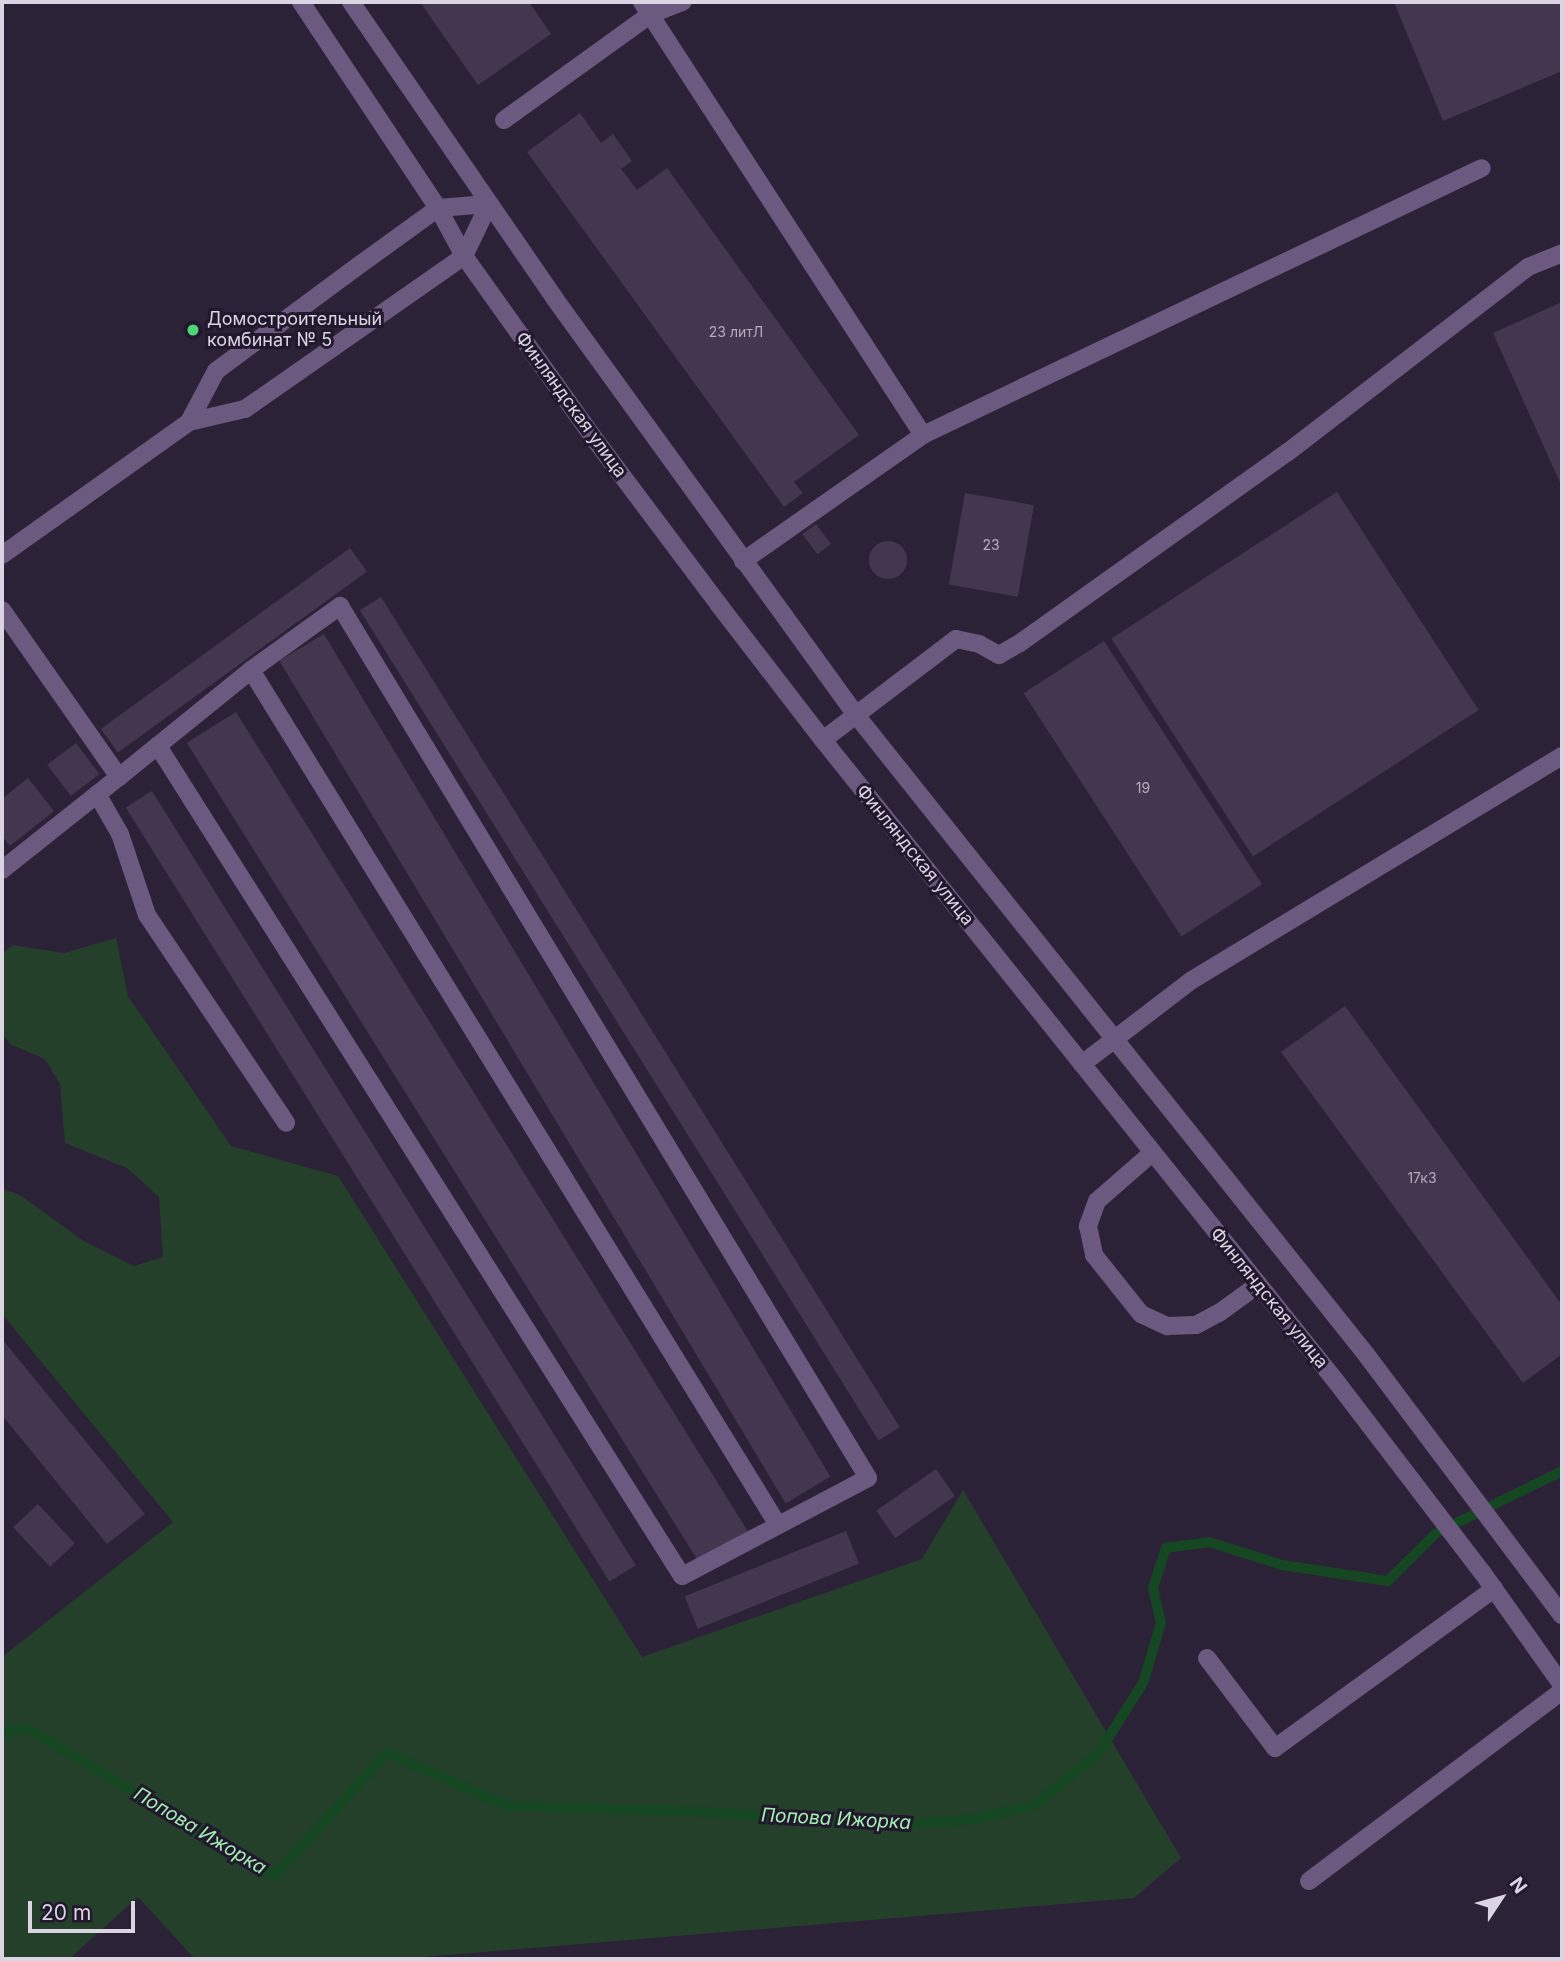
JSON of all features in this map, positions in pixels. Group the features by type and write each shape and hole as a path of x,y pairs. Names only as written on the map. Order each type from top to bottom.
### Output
{"street":[{"name":"Финляндская улица","path":"301,2 438,208 464,256 596,441 823,740 1259,1284 1412,1481 1482,1572 1562,1685"},
{"path":"351,2 489,204 856,715 1113,1040 1279,1243 1445,1457 1562,1615"},
{"path":"504,120 646,8 683,2"},
{"path":"646,8 923,435"},
{"path":"743,561 923,435 1482,167"},
{"path":"189,422 216,371 438,208 489,204"},
{"path":"2,555 189,422 245,409 464,256 489,204"},
{"path":"823,740 956,639 979,644 999,655 1020,643 1288,452 1528,267 1562,253"},
{"path":"2,870 251,670 340,606 869,1478 682,1576 158,746"},
{"path":"2,610 118,778"},
{"path":"251,670 778,1525"},
{"path":"1082,1064 1192,980 1562,756"},
{"path":"97,794 120,834 147,915 286,1123"},
{"path":"1152,1153 1097,1201 1088,1226 1094,1255 1141,1314 1167,1326 1196,1325 1219,1313 1259,1284"},
{"path":"1207,1658 1275,1748 1494,1589"},
{"path":"1309,1881 1562,1691"}],"green space":[{"path":"116,938 128,996 231,1146 338,1176 642,1657 922,1559 963,1490 1181,1858 1134,1898 400,1959 195,1959 138,1897 69,1959 2,1959 2,1657 173,1522 2,1314 2,1189 20,1195 82,1240 134,1266 163,1257 159,1197 127,1168 65,1143 60,1084 45,1059 10,1044 2,1033 2,954 12,945 64,953"}],"building":[{"path":"420,2 529,2 551,34 478,85"},
{"path":"1394,2 1562,2 1562,71 1443,121"},
{"path":"580,113 601,143 613,134 632,161 621,169 637,190 667,168 859,435 794,482 803,493 784,507 527,152"},
{"path":"1562,302 1562,487 1493,333"},
{"path":"1337,492 1479,710 1253,857 1111,639"},
{"path":"965,493 1034,505 1018,597 949,585"},
{"path":"816,524 831,544 817,554 802,534"},
{"path":"888,541 902,546 907,560 902,574 888,579 874,574 869,560 874,546"},
{"path":"350,548 367,571 118,752 101,729"},
{"path":"381,597 900,1427 879,1440 360,610"},
{"path":"324,634 830,1477 786,1503 279,661"},
{"path":"1104,641 1262,884 1181,936 1023,693"},
{"path":"236,712 748,1531 699,1562 187,743"},
{"path":"76,743 99,774 71,796 47,765"},
{"path":"28,778 54,811 10,846 2,836 2,799"},
{"path":"152,791 636,1565 610,1582 126,807"},
{"path":"1345,1006 1562,1305 1562,1354 1523,1383 1281,1052"},
{"path":"2,1339 145,1514 107,1544 2,1415"},
{"path":"936,1469 955,1496 895,1538 876,1511"},
{"path":"38,1504 75,1543 50,1567 13,1527"},
{"path":"846,1531 859,1563 698,1629 685,1596"}],"waterway":[{"name":"Попова Ижорка","path":"2,1733 27,1728 274,1876 387,1753 507,1806 705,1812 897,1825 976,1819 1036,1804 1098,1754 1143,1683 1161,1623 1153,1588 1166,1548 1209,1542 1282,1565 1388,1581 1436,1533 1562,1471"}],"place":[{"name":"Домостроительный комбинат № 5","path":"193,330"}]}
